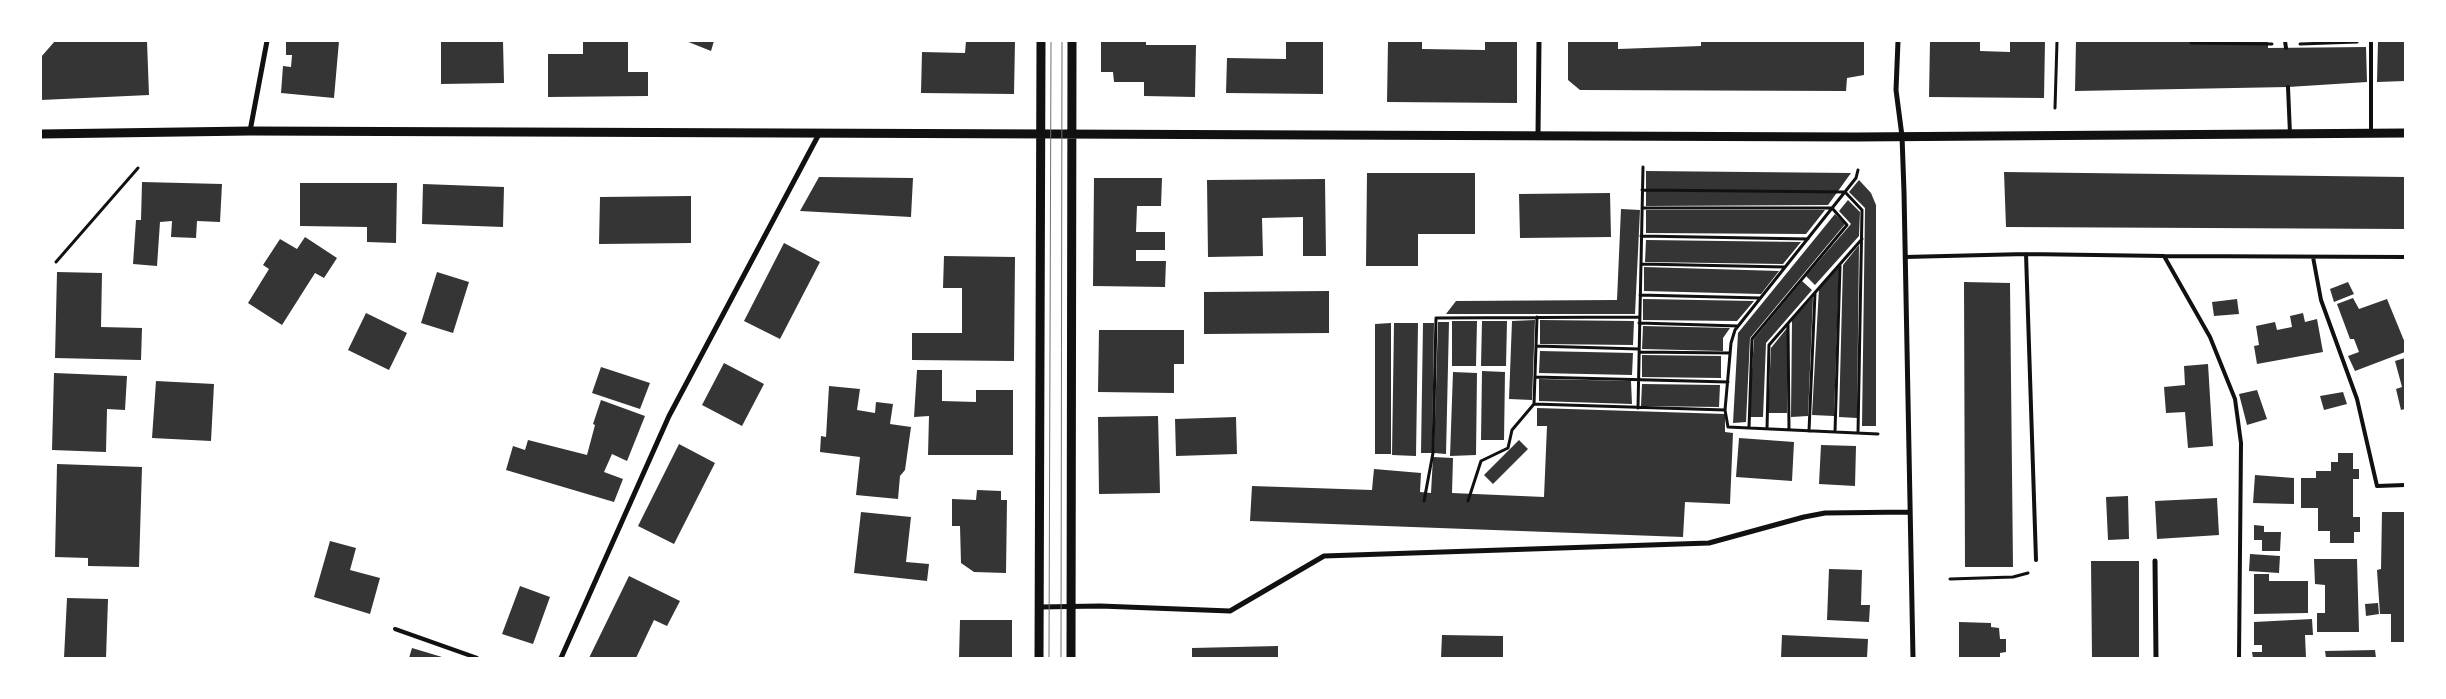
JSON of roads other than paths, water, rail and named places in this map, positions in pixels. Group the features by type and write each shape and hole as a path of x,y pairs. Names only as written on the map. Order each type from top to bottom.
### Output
{"street":[{"path":"250,131 267,41"},
{"path":"1039,658 1041,41"},
{"path":"1071,658 1072,41"},
{"path":"1538,135 1539,41"},
{"path":"1898,41 1896,90 1902,136 1913,658"},
{"path":"41,134 250,131 1040,135 1902,136 2405,133"},
{"path":"561,658 669,416 819,134"},
{"path":"1040,607 1072,606 1230,611 1324,556 1709,543 1818,514 1909,512"},
{"path":"2155,561 2156,658"}],"lane":[{"path":"2371,41 2371,133"},
{"path":"2288,87 2290,134"},
{"path":"1905,257 2026,254 2405,257"},
{"path":"2026,254 2036,560"},
{"path":"2164,256 2210,338 2235,399 2242,443 2239,658"},
{"path":"2313,257 2321,300 2356,398 2377,486 2405,485"},
{"path":"394,629 477,658"}],"tram line":[{"path":"1049,658 1051,41"},
{"path":"1061,658 1062,41"}]}
